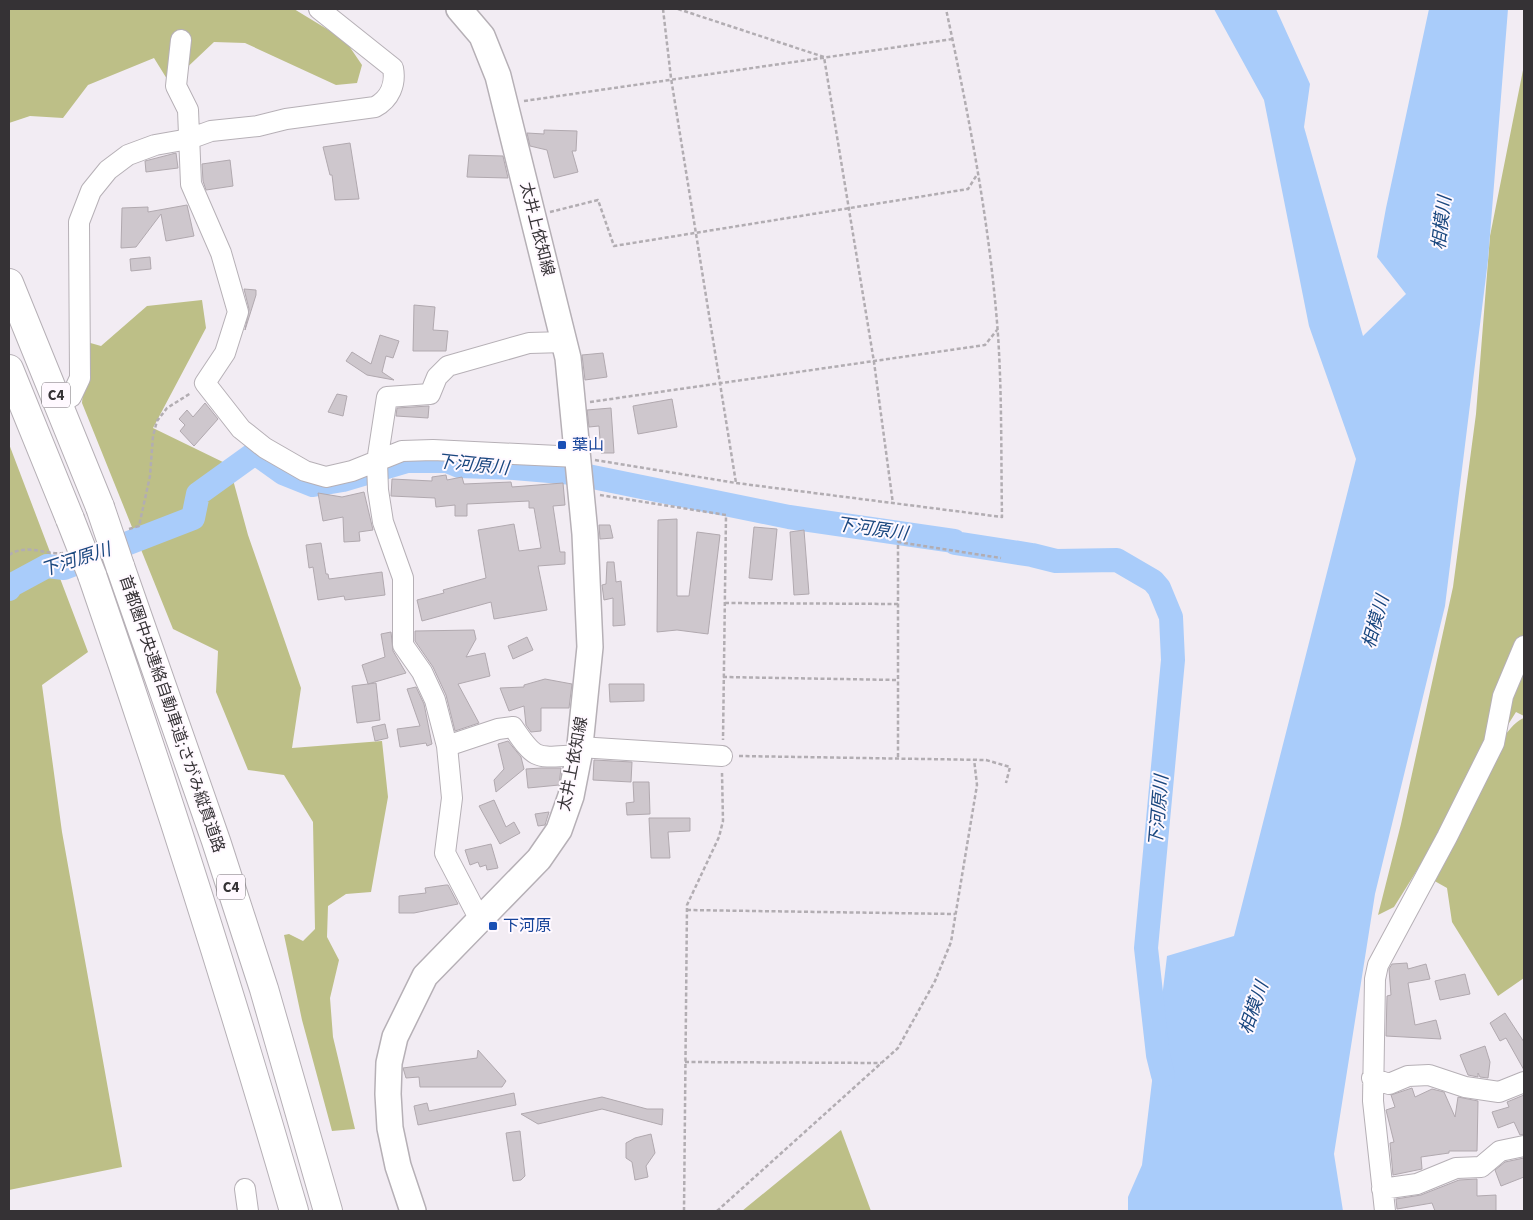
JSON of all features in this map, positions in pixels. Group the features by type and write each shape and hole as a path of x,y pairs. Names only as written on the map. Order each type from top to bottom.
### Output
{"highway":[{"name":"首都圏中央連絡自動車道;さがみ縦貫道路","path":"9,284 100,507 216,841 264,989 328,1211"},
{"name":"首都圏中央連絡自動車道;さがみ縦貫道路","path":"9,369 92,576 140,715 231,997 294,1211"}],"main road":[{"name":"太井上依知線","path":"413,1211 398,1166 390,1128 388,1094 393,1046 409,1004 425,976 479,918 539,859 559,830 570,796 579,751 590,647 590,612 581,492 565,342 495,67 482,36 460,9"}],"street":[{"path":"71,397 80,378 79,222 91,191 108,170 128,155 155,145 189,139 211,131 258,126 286,119 375,107 385,102 395,80 393,68 319,9"},
{"path":"181,40 176,86 188,110 191,184 221,253 238,312 225,353 205,383 241,429 272,452 305,471 326,477 352,472 402,451 425,450 578,459"},
{"path":"479,918 445,853 452,798 447,746 435,700 422,672 402,645 404,578 383,522 378,490 377,462 387,397 430,394 437,377 448,366 529,343 565,342"},
{"path":"1385,1211 1373,1117 1374,979 1378,965 1447,837 1494,743 1503,696 1524,646"},
{"path":"447,746 498,729 513,727 528,750 538,757 579,751 722,756"},
{"path":"1372,1078 1388,1084 1408,1076 1429,1075 1466,1087 1499,1092 1524,1082"},
{"path":"1382,1189 1417,1184 1456,1168 1481,1167 1500,1151 1524,1146"},
{"path":"245,1189 248,1211"}],"path":[{"path":"664,9 671,78 736,483"},
{"path":"678,9 824,57"},
{"path":"578,459 736,483 1002,517 997,330 978,173 946,9"},
{"path":"504,104 671,78 953,39"},
{"path":"824,57 874,362 893,504"},
{"path":"534,216 598,200 614,246 968,189 978,173"},
{"path":"573,404 985,345 997,330"},
{"path":"121,532 139,526 150,476 152,436 157,422 167,408 205,383"},
{"path":"581,492 726,515 722,821 719,837 687,905 684,1211"},
{"path":"1524,495 1524,532"},
{"path":"898,757 898,542 1001,558"},
{"path":"9,555 14,551 28,548 60,553 69,550"},
{"path":"725,603 898,604"},
{"path":"723,677 898,680"},
{"path":"722,756 898,757 986,760 1010,767 1006,783"},
{"path":"717,1211 898,1048 935,981 951,942 977,785 974,759"},
{"path":"687,910 956,914"},
{"path":"685,1062 882,1063"}],"green space":[{"path":"9,9 294,9 345,40 362,65 357,83 336,85 245,43 214,42 178,76 167,79 154,58 88,85 63,118 30,116 9,123"},
{"path":"1524,65 1524,716 1516,712 1394,907 1378,915 1401,824 1453,587 1476,414 1490,236"},
{"path":"202,300 206,328 153,428 229,465 248,535 301,688 292,748 382,741 388,797 371,892 346,894 328,906 327,937 339,960 330,998 333,1037 355,1129 332,1131 302,1020 284,935 289,934 303,941 315,929 313,822 284,775 248,770 216,692 218,651 173,629 82,403 87,342 101,346 147,306"},
{"path":"9,444 88,652 42,685 62,832 122,1167 9,1190"},
{"path":"1524,718 1524,978 1498,996 1452,922 1447,888 1431,879 1486,765 1513,726"},
{"path":"841,1130 871,1211 742,1211"}],"water":[{"name":"相模川","path":"1214,9 1276,9 1310,84 1304,127 1363,336 1406,294 1377,257 1429,9 1508,9 1488,260 1445,606 1375,894 1334,1154 1343,1211 1128,1211 1128,1197 1142,1165 1167,956 1234,936 1356,459 1309,326 1264,100"}],"building":[{"path":"544,130 577,131 576,151 572,151 578,172 554,178 547,150 530,146 527,133 544,134"},
{"path":"350,143 359,199 335,200 332,175 330,175 323,147"},
{"path":"176,153 178,168 146,172 145,161"},
{"path":"469,155 503,156 508,178 467,177"},
{"path":"230,160 233,186 206,190 203,181 202,164"},
{"path":"187,205 194,236 166,241 161,214 136,247 121,248 122,208 148,207 148,212"},
{"path":"150,257 151,269 131,271 130,259"},
{"path":"244,289 256,290 245,330 249,309"},
{"path":"414,305 435,307 433,330 448,331 446,351 413,351"},
{"path":"380,335 399,341 393,358 386,356 382,372 394,380 367,375 346,361 352,352 371,364"},
{"path":"603,353 607,377 585,380 582,355"},
{"path":"337,394 347,396 343,416 328,412"},
{"path":"672,399 677,427 638,434 633,406"},
{"path":"205,403 218,419 194,446 180,431 185,425 179,419 187,410 193,417"},
{"path":"429,406 428,418 396,416 397,408"},
{"path":"611,408 614,453 601,453 599,426 589,427 587,410"},
{"path":"446,475 447,480 462,477 464,484 511,482 512,487 563,483 565,505 553,506 560,552 565,552 565,564 538,566 547,610 494,619 491,602 422,621 417,600 444,593 443,590 486,578 478,530 514,524 519,551 541,548 534,508 529,508 529,501 467,504 467,516 455,516 455,505 436,507 435,498 391,496 392,479 432,481 432,477"},
{"path":"364,492 373,530 359,532 360,541 344,542 343,517 323,521 318,493 342,497"},
{"path":"677,519 677,596 689,596 697,532 720,535 708,634 677,630 657,632 658,520"},
{"path":"599,525 610,525 613,538 600,539"},
{"path":"754,527 777,529 772,580 749,578"},
{"path":"804,530 809,594 794,595 790,532"},
{"path":"321,543 326,574 328,574 329,579 382,572 385,595 345,600 344,596 318,600 313,567 309,568 306,545"},
{"path":"607,562 614,562 616,582 621,581 625,625 613,626 613,598 604,600 602,585 606,584"},
{"path":"474,630 476,639 466,657 485,653 490,676 458,684 479,723 455,731 446,695 433,667 415,641 415,631"},
{"path":"391,632 393,651 406,673 368,684 362,665 385,657 381,634"},
{"path":"527,637 533,650 513,659 508,646"},
{"path":"545,679 572,684 569,708 541,708 541,731 531,732 526,725 524,706 509,711 500,688 524,687 524,685"},
{"path":"376,683 380,720 357,723 352,686"},
{"path":"609,684 644,684 644,701 610,702"},
{"path":"416,687 424,704 432,744 427,746 426,743 400,747 397,729 420,726 407,689"},
{"path":"385,724 388,738 375,741 372,727"},
{"path":"508,741 521,757 524,769 496,792 494,780 504,769 498,744"},
{"path":"594,760 632,762 631,782 593,780"},
{"path":"561,768 559,785 528,788 526,769"},
{"path":"633,782 649,782 650,814 627,815 626,803 634,802"},
{"path":"494,800 506,827 514,822 520,833 500,844 479,806"},
{"path":"549,812 545,825 538,826 535,814"},
{"path":"649,818 690,818 690,831 668,832 670,858 651,858"},
{"path":"491,844 498,868 487,870 486,865 480,867 478,862 470,865 465,850"},
{"path":"448,885 458,904 414,913 399,913 399,896 426,893 425,888"},
{"path":"1407,963 1408,969 1426,964 1430,979 1408,983 1415,1025 1436,1020 1441,1039 1386,1036 1387,996 1391,995 1389,969 1392,964"},
{"path":"1465,974 1470,994 1440,1000 1435,981"},
{"path":"1505,1013 1524,1042 1524,1070 1506,1038 1500,1041 1490,1023"},
{"path":"1485,1046 1490,1062 1488,1078 1480,1077 1478,1073 1478,1077 1468,1075 1460,1055"},
{"path":"478,1050 506,1081 502,1087 420,1087 419,1077 406,1078 403,1068 477,1058"},
{"path":"1412,1088 1415,1097 1432,1089 1444,1092 1455,1117 1458,1097 1478,1101 1477,1151 1449,1151 1449,1153 1421,1157 1422,1169 1393,1175 1390,1143 1394,1142 1386,1110 1395,1107 1391,1095"},
{"path":"514,1093 516,1105 418,1125 414,1106 427,1103 429,1111"},
{"path":"1524,1095 1524,1134 1520,1135 1514,1122 1498,1128 1492,1112 1509,1107 1507,1102"},
{"path":"602,1097 647,1109 663,1109 662,1125 602,1109 538,1124 521,1114"},
{"path":"520,1131 525,1176 521,1180 513,1181 506,1133"},
{"path":"651,1134 655,1153 646,1166 648,1177 635,1180 632,1162 626,1158 626,1143 635,1138"},
{"path":"1524,1158 1524,1177 1501,1186 1495,1170 1505,1162"},
{"path":"1477,1179 1477,1196 1496,1195 1496,1211 1435,1211 1432,1203 1397,1209 1396,1199 1421,1195 1459,1180"}],"waterway":[{"name":"下河原川","path":"9,589 10,586 47,566 64,568 193,518 198,494 255,453 283,473 313,485 343,480 407,461 447,461 459,466 573,473 789,517 954,541 955,543 1032,555 1056,561 1117,560 1153,581 1159,588 1171,617 1173,660 1146,948 1158,1055 1163,1075"}],"place":[{"name":"葉山","path":"562,445"},
{"name":"下河原","path":"493,926"}]}
